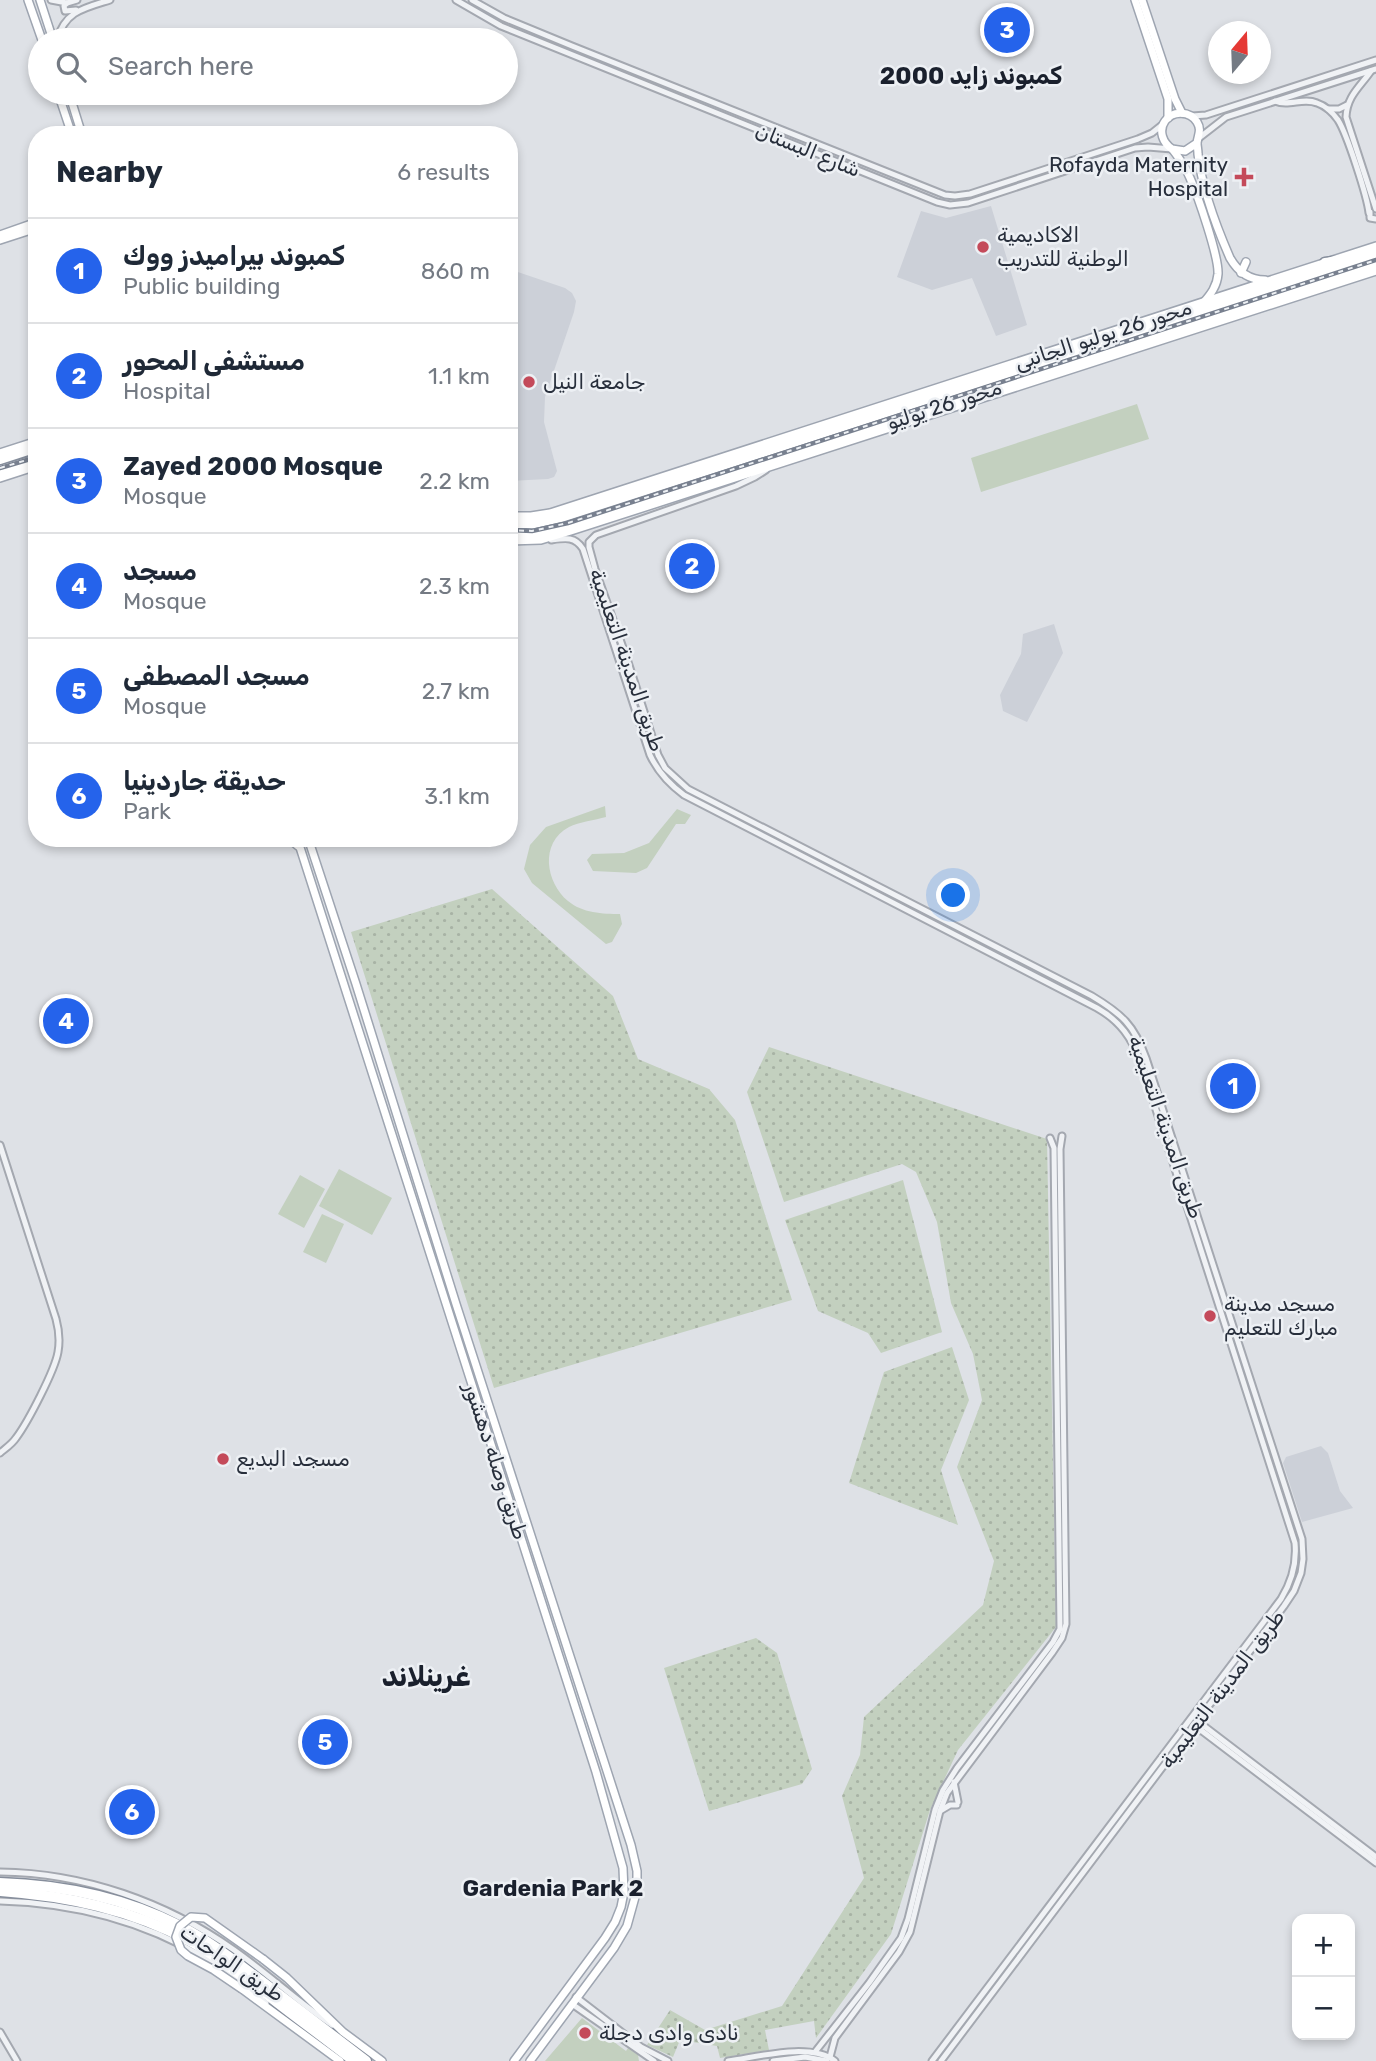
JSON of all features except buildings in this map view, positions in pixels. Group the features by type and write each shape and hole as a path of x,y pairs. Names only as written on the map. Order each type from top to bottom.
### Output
{"highway":[{"path":"1325,263 1376,251"},
{"name":"محور 26 يوليو","path":"929,404 976,383 1376,251"},
{"name":"محور 26 يوليو","path":"518,523 553,520 929,404 1071,367 1376,265"},
{"path":"1111,340 1176,312"},
{"path":"1212,319 1228,320"},
{"path":"950,384 976,383"},
{"name":"محور 26 يوليو","path":"518,535 557,530 819,445 910,410"},
{"path":"809,455 819,445"},
{"path":"0,459 28,450"},
{"path":"0,471 28,463"},
{"path":"737,472 751,474"},
{"path":"628,488 653,487"},
{"name":"طريق الواحات","path":"0,1881 71,1890 106,1898 179,1925 232,1959 366,2061"},
{"name":"طريق الواحات","path":"0,1891 51,1896 96,1905 136,1917 175,1934 221,1960 354,2061"}],"main road":[{"path":"28,0 38,28"},
{"path":"40,0 50,28"},
{"path":"1135,0 1182,113"},
{"path":"1142,0 1168,99 1168,118"},
{"path":"62,105 69,126"},
{"path":"73,105 79,126"},
{"path":"1201,304 1212,293 1215,274 1212,243 1186,169 1162,138 1163,125 1168,118 1182,113 1191,116 1198,123 1201,175 1234,266 1254,279 1275,279"},
{"path":"1172,149 1185,151 1198,140"},
{"path":"0,237 28,226"},
{"path":"0,237 28,230"},
{"path":"1241,273 1246,262"},
{"name":"محور 26 يوليو الجانبى","path":"518,516 550,513 1325,263"},
{"path":"1215,274 1234,266"},
{"name":"محور 26 يوليو الجانبى","path":"518,541 541,540 751,474 1071,367 1228,320 1376,271"},
{"path":"0,453 28,444"},
{"path":"0,478 28,469"},
{"name":"طريق وصله دهشور","path":"311,847 607,1769 638,1880 630,1918 622,1937 530,2061"},
{"name":"طريق وصله دهشور","path":"300,849 602,1790 623,1868 624,1892 615,1922 514,2061"},
{"path":"338,966 345,968 348,963"},
{"path":"345,987 349,983 356,984"},
{"path":"447,1305 452,1308 456,1304"},
{"path":"453,1324 456,1320 462,1320"},
{"path":"596,1772 602,1773 607,1769"},
{"path":"602,1790 606,1786 612,1787"},
{"path":"340,2061 222,1975 188,1956 181,1950 177,1940 180,1926 191,1917 205,1918 281,1973 343,2032 382,2061"}],"street":[{"path":"51,0 67,3 78,0"},
{"path":"67,3 63,8 66,11 78,11 110,0"},
{"name":"شارع البستان","path":"456,0 506,28"},
{"name":"شارع البستان","path":"472,0 504,18 611,62 949,196 965,195 1138,139 1163,125"},
{"path":"61,28 78,11"},
{"name":"شارع البستان","path":"518,33 869,175 950,205 1002,195 1141,147 1172,149"},
{"path":"1191,116 1208,114 1296,86 1328,72 1376,60"},
{"path":"607,69 611,62"},
{"path":"622,66 619,69 622,75"},
{"path":"1198,140 1226,117 1374,70"},
{"path":"1374,70 1355,90 1347,104 1346,122 1370,204 1370,218 1375,220 1376,228"},
{"path":"1296,86 1298,94"},
{"path":"1275,101 1284,104 1311,101 1328,109 1339,109 1347,104"},
{"path":"1328,109 1341,127 1354,154"},
{"path":"754,119 756,112"},
{"path":"785,141 794,140 790,134"},
{"path":"1138,139 1142,141 1141,147"},
{"path":"809,150 803,143 812,142"},
{"path":"836,152 839,145"},
{"path":"869,175 870,166"},
{"path":"1003,174 1012,180"},
{"path":"1369,213 1376,210 1370,204"},
{"name":"طريق المدينة التعليمية","path":"768,468 744,483 594,536 590,540 593,570 650,755 658,770 672,786 684,794 1108,1014 1126,1031 1135,1048 1295,1543 1296,1558 1285,1592 941,2061"},
{"name":"طريق المدينة التعليمية","path":"541,540 567,538 577,541 583,549 624,650 658,755 676,780 695,793 1092,996 1116,1011 1131,1026 1138,1038 1166,1120 1302,1539 1303,1559 1291,1596 1193,1729 932,2061"},
{"path":"617,652 624,650"},
{"path":"1158,1122 1166,1120"},
{"path":"831,2060 835,2038 910,1933 940,1811 947,1793 1060,1629 1062,1136"},
{"path":"1051,1138 1054,1144 1062,1525"},
{"path":"0,1451 14,1441 29,1420 53,1369 59,1335 57,1318 1,1143"},
{"path":"0,1155 52,1320 56,1341 52,1362 21,1423 0,1451"},
{"path":"1225,1324 1233,1321"},
{"path":"1242,1378 1249,1375"},
{"path":"1224,1673 1231,1678"},
{"path":"814,2052 901,1938 941,1794 957,1768 1005,1709"},
{"path":"1201,1718 1204,1726 1376,1857"},
{"path":"1193,1729 1202,1731 1376,1863"},
{"path":"1149,1774 1155,1778"},
{"path":"940,1811 958,1803 954,1782"},
{"path":"0,1872 39,1874 87,1882 166,1910 224,1943 343,2032"},
{"path":"0,1901 38,1903 91,1912 175,1943 205,1958 235,1978 313,2040"},
{"path":"574,2001 654,2061"},
{"path":"603,2022 668,2061"},
{"path":"0,2032 17,2061"},
{"path":"772,2059 800,2052 814,2052 831,2060"},
{"path":"728,2061 805,2057 831,2060"}],"shaded area":[{"path":"991,206 1027,325 996,336 972,278 932,290 897,277 921,211 946,218"},
{"name":"جامعة النيل","path":"518,272 565,288 572,293 576,301 545,397 544,422 557,471 554,477 518,481"},
{"path":"1054,624 1063,653 1027,722 1003,711 1000,695 1021,654 1023,634"},
{"path":"1321,1446 1328,1453 1340,1491 1353,1508 1302,1522 1283,1463 1286,1457"}],"green space":[{"path":"1137,404 1149,439 981,492 971,458"},
{"path":"605,806 606,817 573,825 559,834 553,843 549,863 555,884 568,901 593,912 620,914 622,924 612,942 606,944 532,883 524,869 530,845 546,827"},
{"path":"677,809 691,815 685,824 676,824 647,868 636,873 593,871 587,860 592,854 624,853 649,843"},
{"path":"492,889 613,996 638,1059 709,1089 735,1120 792,1300 494,1388 351,932"},
{"path":"769,1047 1047,1139 1056,1627 958,1750 930,1810 891,1934 816,2038 814,2021 765,2030 769,2050 720,2058 717,2046 680,2040 673,2057 647,2045 670,2010 705,2030 782,2006 864,1878 842,1796 860,1755 864,1717 983,1605 994,1561 957,1467 982,1400 973,1354 951,1303 937,1222 916,1172 902,1164 784,1202 747,1092"},
{"path":"339,1169 392,1198 372,1235 319,1206"},
{"path":"300,1175 325,1189 304,1228 278,1214"},
{"path":"903,1180 942,1332 881,1353 868,1333 818,1311 785,1220"},
{"path":"322,1214 344,1224 326,1263 303,1252"},
{"path":"952,1347 969,1400 941,1470 958,1525 849,1483 884,1372"},
{"path":"756,1638 777,1653 812,1769 802,1784 709,1811 664,1668"},
{"name":"نادى وادى دجلة","path":"582,2018 626,2051 628,2048 638,2055 639,2061 545,2061"}],"railway":[{"path":"518,530 532,531 568,523 1376,260"},
{"path":"0,468 28,460"}],"place":[{"name":"Zayed 2000 Mosque","path":"1007,30"},
{"name":"Rofayda Maternity Hospital","path":"1244,177"},
{"name":"الاكاديمية الوطنية للتدريب","path":"983,247"},
{"name":"جامعة النيل","path":"529,382"},
{"name":"مستشفى المحور","path":"692,566"},
{"name":"مسجد","path":"66,1021"},
{"name":"كمبوند بيراميدز ووك","path":"1233,1086"},
{"name":"مسجد مدينة مبارك للتعليم","path":"1210,1316"},
{"name":"مسجد البديع","path":"223,1459"},
{"name":"مسجد المصطفى","path":"325,1742"},
{"name":"حديقة جاردينيا","path":"132,1812"},
{"name":"نادى وادى دجلة","path":"585,2033"}],"district":[{"name":"كمبوند زايد 2000","path":"971,76"},
{"name":"غرينلاند","path":"426,1676"},
{"name":"Gardenia Park 2","path":"553,1888"}]}
